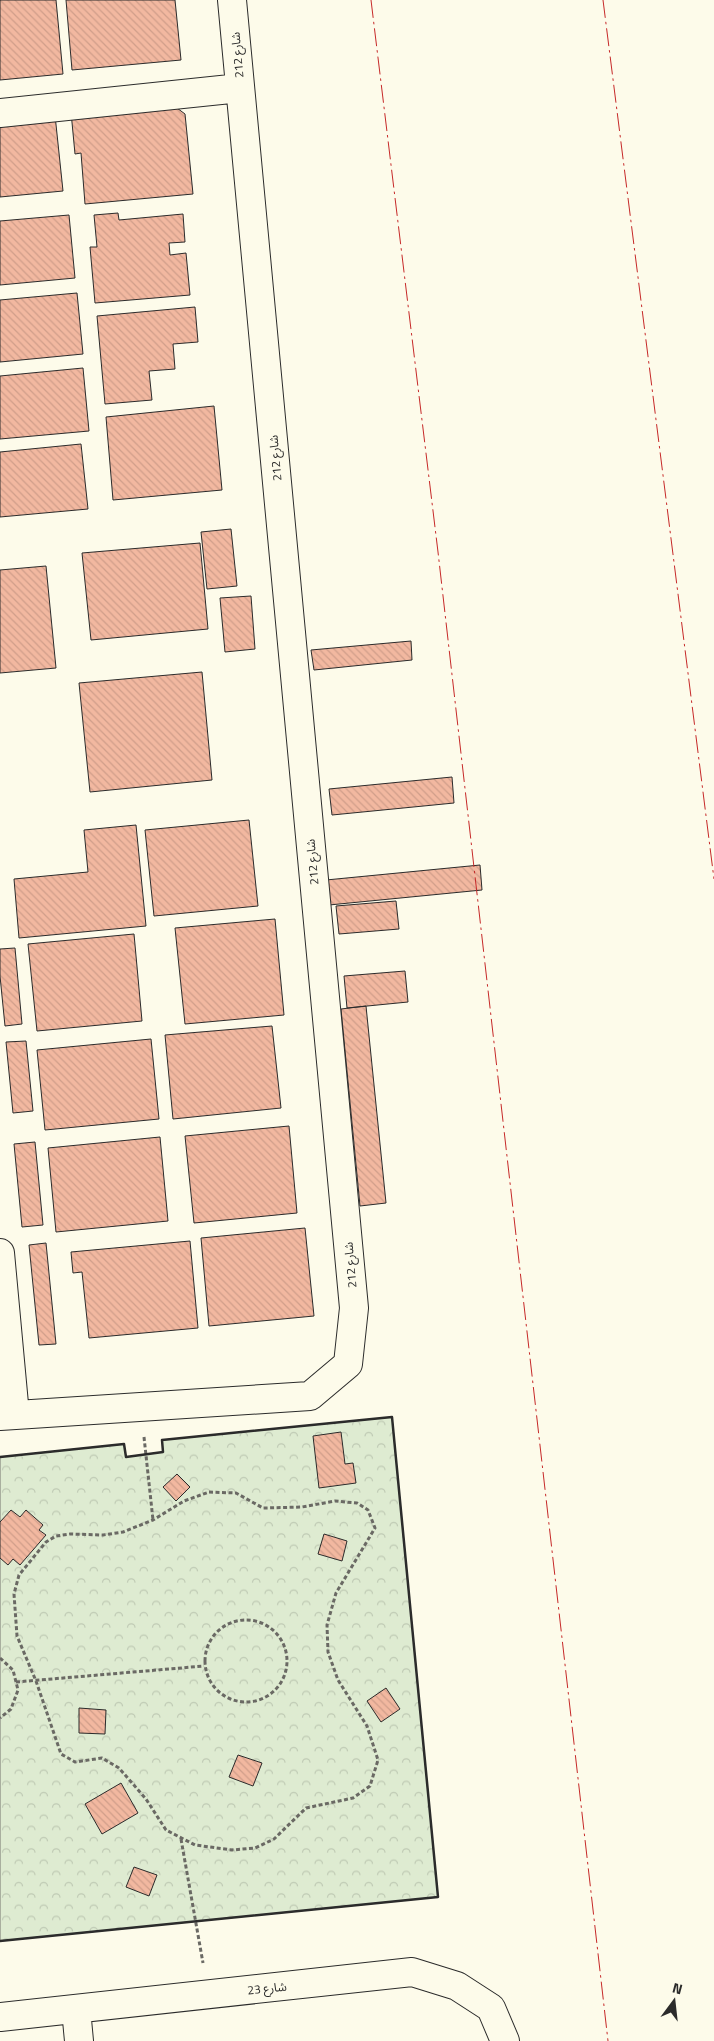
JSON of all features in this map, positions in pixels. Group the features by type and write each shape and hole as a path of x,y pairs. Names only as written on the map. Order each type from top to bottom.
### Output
{"street":[{"name":"شارع 212","path":"7,1416 310,1396 348,1364 354,1308 232,0"},
{"path":"0,113 240,88"},
{"path":"0,1253 7,1416"},
{"name":"شارع 23","path":"0,2017 412,1972 457,1986 491,2008 504,2041"},
{"path":"76,2009 79,2041"}],"path":[{"path":"140,1407 153,1520"},
{"path":"209,1492 236,1494 263,1508 302,1507 335,1501 357,1503 368,1510 376,1528 336,1593 328,1625 328,1652 338,1680 367,1726 378,1760 370,1786 353,1798 306,1808 288,1823 274,1839 255,1848 232,1850 195,1844 166,1830 146,1799 119,1768 102,1758 75,1762 60,1754 36,1681 17,1636 14,1594 19,1575 46,1542 56,1536 70,1534 86,1536 123,1532 153,1520 184,1501 209,1492"},
{"path":"250,1620 268,1626 281,1640 287,1657 285,1675 275,1691 259,1700 241,1703 223,1697 210,1683 204,1666 206,1648 216,1632 232,1622 250,1620"},
{"path":"0,1658 13,1670 18,1690 11,1709 0,1718"},
{"path":"16,1682 204,1666"},
{"path":"181,1838 208,1995"}],"green space":[{"path":"392,1417 438,1897 0,1941 0,1457 124,1444 126,1457 163,1452 162,1440"}],"building":[{"path":"0,0 56,0 63,74 0,80"},
{"path":"66,0 175,0 181,60 72,70"},
{"path":"169,102 185,114 193,194 85,204 81,153 75,154 71,112"},
{"path":"55,115 63,191 0,197 0,120"},
{"path":"118,213 119,220 183,214 185,242 169,243 170,255 186,253 190,295 95,303 90,247 97,247 94,215"},
{"path":"69,215 75,278 0,285 0,221"},
{"path":"77,293 83,354 0,362 0,300"},
{"path":"195,307 198,342 173,344 175,369 149,371 152,400 105,404 97,316"},
{"path":"83,368 89,431 0,439 0,376"},
{"path":"214,406 222,490 113,500 106,417"},
{"path":"81,444 88,509 0,517 0,452"},
{"path":"231,529 237,586 207,589 201,532"},
{"path":"200,543 208,629 91,640 82,553"},
{"path":"46,566 56,668 0,673 0,570"},
{"path":"251,596 255,649 225,652 220,598"},
{"path":"411,641 412,660 314,670 311,650"},
{"path":"202,672 212,780 90,792 79,683"},
{"path":"452,777 454,803 332,815 329,789"},
{"path":"249,820 258,906 154,916 145,830"},
{"path":"136,825 146,926 19,938 14,879 88,872 84,830"},
{"path":"480,865 482,890 329,905 326,880"},
{"path":"396,901 399,929 339,934 336,906"},
{"path":"275,919 284,1015 185,1024 175,928"},
{"path":"134,934 142,1021 37,1031 28,944"},
{"path":"15,948 22,1024 5,1026 0,976 0,949"},
{"path":"405,971 408,1002 347,1008 344,976"},
{"path":"366,1006 386,1203 360,1206 341,1009"},
{"path":"272,1026 281,1108 173,1119 165,1035"},
{"path":"151,1039 159,1119 45,1130 37,1050"},
{"path":"26,1041 33,1111 13,1113 6,1042"},
{"path":"289,1126 297,1213 194,1223 185,1136"},
{"path":"160,1137 168,1221 56,1232 48,1148"},
{"path":"35,1142 43,1225 22,1227 14,1144"},
{"path":"305,1228 314,1316 209,1326 201,1238"},
{"path":"190,1241 198,1328 89,1338 82,1272 73,1273 71,1252"},
{"path":"46,1243 56,1344 39,1345 29,1245"},
{"path":"341,1432 345,1464 353,1463 356,1483 319,1488 313,1436"},
{"path":"177,1474 190,1487 176,1501 163,1487"},
{"path":"11,1510 20,1517 26,1510 43,1525 39,1530 46,1535 20,1565 13,1559 8,1565 0,1558 0,1522"},
{"path":"324,1534 347,1541 342,1561 318,1554"},
{"path":"386,1688 400,1709 381,1722 367,1701"},
{"path":"79,1708 106,1710 105,1734 79,1733"},
{"path":"238,1755 262,1763 253,1786 229,1777"},
{"path":"121,1783 138,1813 102,1834 85,1804"},
{"path":"134,1867 157,1875 149,1896 126,1887"}],"wall":[{"path":"0,1457 124,1444 126,1457 163,1452 162,1440 392,1417 438,1897 0,1941"}],"power":[{"path":"371,0 438,552 608,2041"},
{"path":"603,0 714,879"}]}
